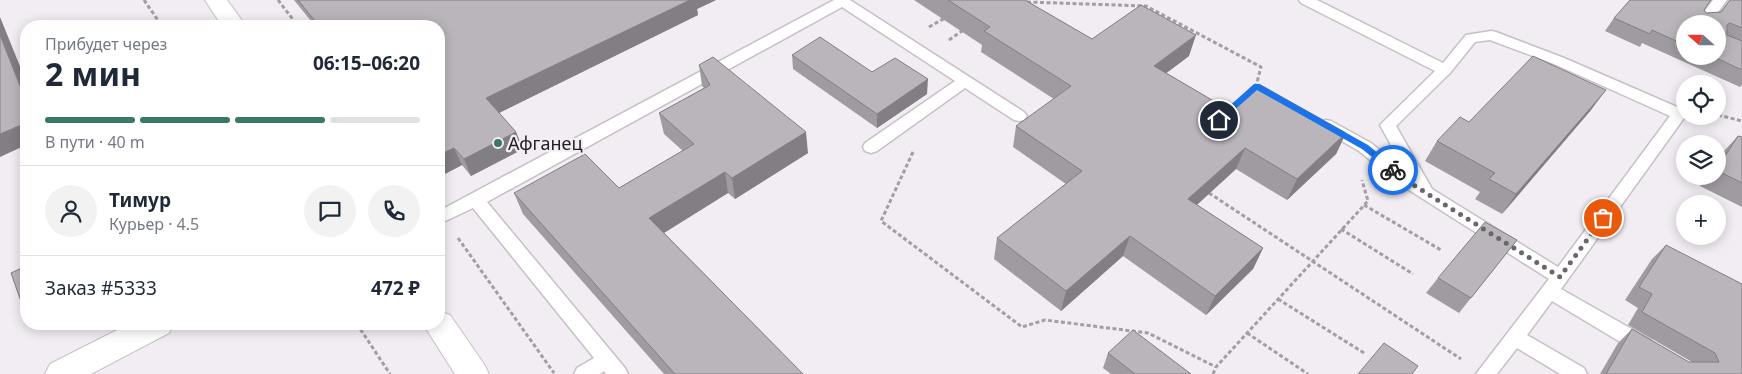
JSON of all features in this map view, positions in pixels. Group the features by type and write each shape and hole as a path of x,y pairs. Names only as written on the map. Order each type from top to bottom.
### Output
{"street":[{"path":"216,0 230,20"},
{"path":"61,374 146,330"},
{"path":"443,330 473,374"}],"lane":[{"path":"445,215 476,200 842,0 1019,116"},
{"path":"1306,0 1445,70"},
{"path":"1709,15 1720,0"},
{"path":"1426,193 1388,125 1445,70 1471,38 1491,35 1679,114 1555,284 1486,374"},
{"path":"871,147 935,104 965,81"},
{"path":"1315,119 1365,147 1404,179 1658,354"},
{"path":"476,200 612,367 584,374"},
{"path":"1515,337 1577,374"}],"path":[{"path":"144,0 158,20"},
{"path":"278,0 293,20"},
{"path":"1024,2 1146,6 1261,67 1256,86"},
{"path":"904,42 951,14"},
{"path":"926,56 965,29"},
{"path":"935,104 880,221 1022,327 1045,320 1148,333 1216,367"},
{"path":"1726,117 1742,121"},
{"path":"1213,374 1216,367 1368,201 1354,157 1365,147"},
{"path":"1209,193 1467,363"},
{"path":"1364,205 1441,250"},
{"path":"445,223 555,374"},
{"path":"1341,229 1413,274"},
{"path":"1278,299 1364,353"},
{"path":"361,330 390,374"},
{"path":"1247,333 1308,374"}],"building":[{"path":"298,0 690,0 486,98 516,132 464,159 454,148 445,152 445,20 314,20"},
{"path":"948,0 1025,0 1092,39 1141,5 1196,35 1154,66 1229,110 1259,84 1346,133 1297,179 1245,148 1188,199 1263,248 1215,296 1130,236 1066,291 997,238 1082,171 1016,126 1071,86 984,31 990,27"},
{"path":"1630,0 1711,0 1704,10 1706,13 1721,12 1730,0 1742,0 1742,28 1730,23 1727,25 1727,35 1742,41 1742,70 1726,63 1726,15 1676,15 1676,41 1652,30 1650,34 1614,18"},
{"path":"0,35 20,86 20,126 0,134"},
{"path":"820,37 872,72 895,58 928,79 877,114 792,55"},
{"path":"1533,56 1606,90 1516,194 1489,179 1495,173 1437,141 1460,117 1469,122"},
{"path":"713,57 806,132 732,178 725,172 649,218 803,374 675,374 514,193 585,154 619,188 694,144 659,113 710,85 699,65"},
{"path":"1738,136 1742,137 1742,183 1726,175 1726,155"},
{"path":"1485,222 1517,240 1471,298 1438,278"},
{"path":"1666,245 1742,284 1742,374 1606,374 1632,329 1689,362 1719,362 1715,353 1642,312 1652,294 1639,287"},
{"path":"20,269 20,298 11,273"},
{"path":"1133,330 1191,374 1135,374 1108,353"},
{"path":"1384,343 1418,366 1412,374 1358,374"}],"way so far":[{"path":"1393,170 1404,179 1560,277 1603,218"}],"place":[{"name":"Афганец","path":"498,143"}],"route":[{"path":"1219,120 1256,86 1365,147 1393,170"}]}
